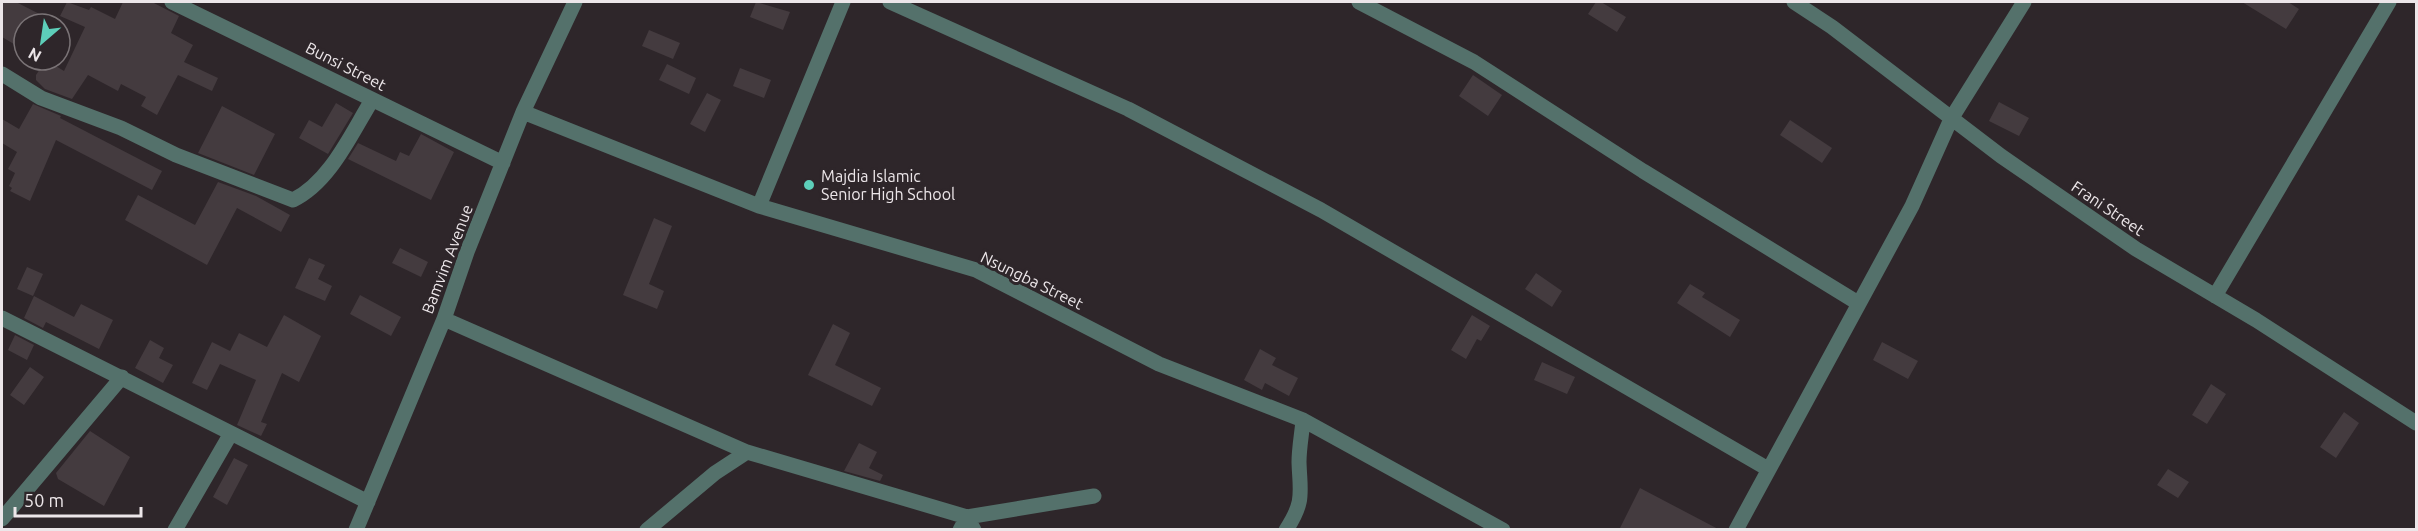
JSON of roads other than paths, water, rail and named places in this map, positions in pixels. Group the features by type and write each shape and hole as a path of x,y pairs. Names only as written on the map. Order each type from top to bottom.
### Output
{"street":[{"name":"Bunsi Street","path":"172,2 311,67 372,100 503,163"},
{"name":"Bamvim Avenue","path":"356,530 444,319 523,112 575,2"},
{"path":"759,206 843,2"},
{"path":"890,2 1128,109 1311,205 1768,469"},
{"path":"1359,2 1474,62 1643,171 1858,303"},
{"name":"Frani Street","path":"1794,2 1832,27 1951,119 2136,249 2256,320 2416,423"},
{"path":"1736,530 1912,206 1951,119 2024,2"},
{"path":"2215,296 2389,2"},
{"path":"2,74 40,98 121,128 176,156 293,200 310,189 333,163 372,100"},
{"name":"Nsungba Street","path":"523,112 759,206 976,270 1159,364 1303,420 1503,530"},
{"path":"2,318 122,376 230,435 368,502"},
{"path":"444,319 747,452 967,525 1094,496"},
{"path":"2,519 122,376"},
{"path":"1286,530 1299,506 1303,489 1299,461 1303,420"},
{"path":"175,530 230,435"},
{"path":"647,530 715,473 747,452"}],"place":[{"name":"Majdia Islamic Senior High School","path":"809,185"}]}
